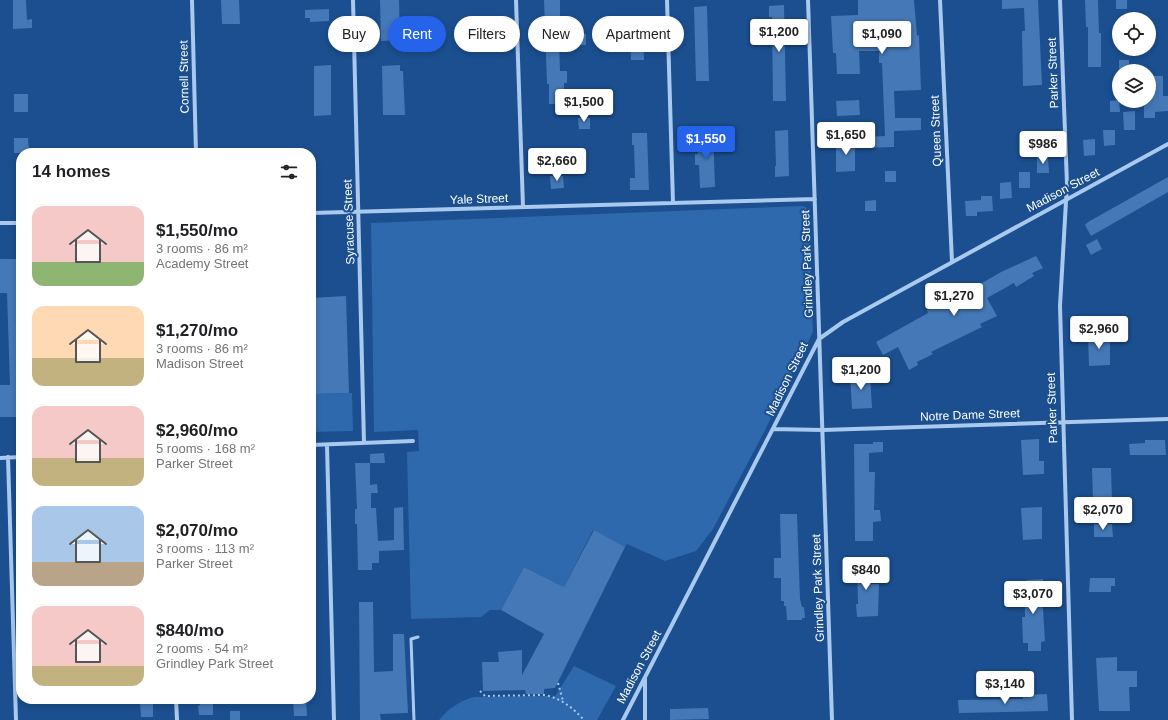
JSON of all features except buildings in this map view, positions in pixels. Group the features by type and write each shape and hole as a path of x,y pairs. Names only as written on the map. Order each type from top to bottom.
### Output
{"street":[{"name":"Cornell Street","path":"192,0 196,148"},
{"name":"Syracuse Street","path":"353,0 364,443"},
{"path":"516,0 523,207"},
{"path":"667,0 673,203"},
{"name":"Grindley Park Street","path":"808,0 818,339 823,430 832,720"},
{"name":"Queen Street","path":"940,0 952,262"},
{"name":"Parker Street","path":"1060,0 1067,199 1060,306 1072,720"},
{"name":"Madison Street","path":"622,720 774,429 818,339 843,322 1168,144"},
{"name":"Yale Street","path":"316,213 815,199"},
{"path":"0,223 16,223"},
{"name":"Notre Dame Street","path":"774,429 823,430 1168,419"},
{"path":"316,445 412,441"},
{"path":"327,445 334,720"},
{"path":"8,457 16,720"},
{"path":"0,458 16,457"},
{"path":"645,677 645,720"},
{"path":"176,704 176,720"}],"lane":[{"path":"414,720 411,639 418,636"}],"path":[{"path":"558,683 564,702"},
{"path":"480,691 485,696 544,695 564,702 584,720"}],"shaded area":[{"path":"806,207 808,212 813,332 764,432 713,529 696,551 665,561 627,544 625,547 593,530 564,587 524,567 501,610 490,610 481,617 411,619 407,452 419,451 418,430 374,432 371,223"},
{"path":"352,393 353,431 316,432 316,394"},
{"path":"574,666 616,686 597,720 439,720 454,706 474,697 547,696 554,698"}]}
